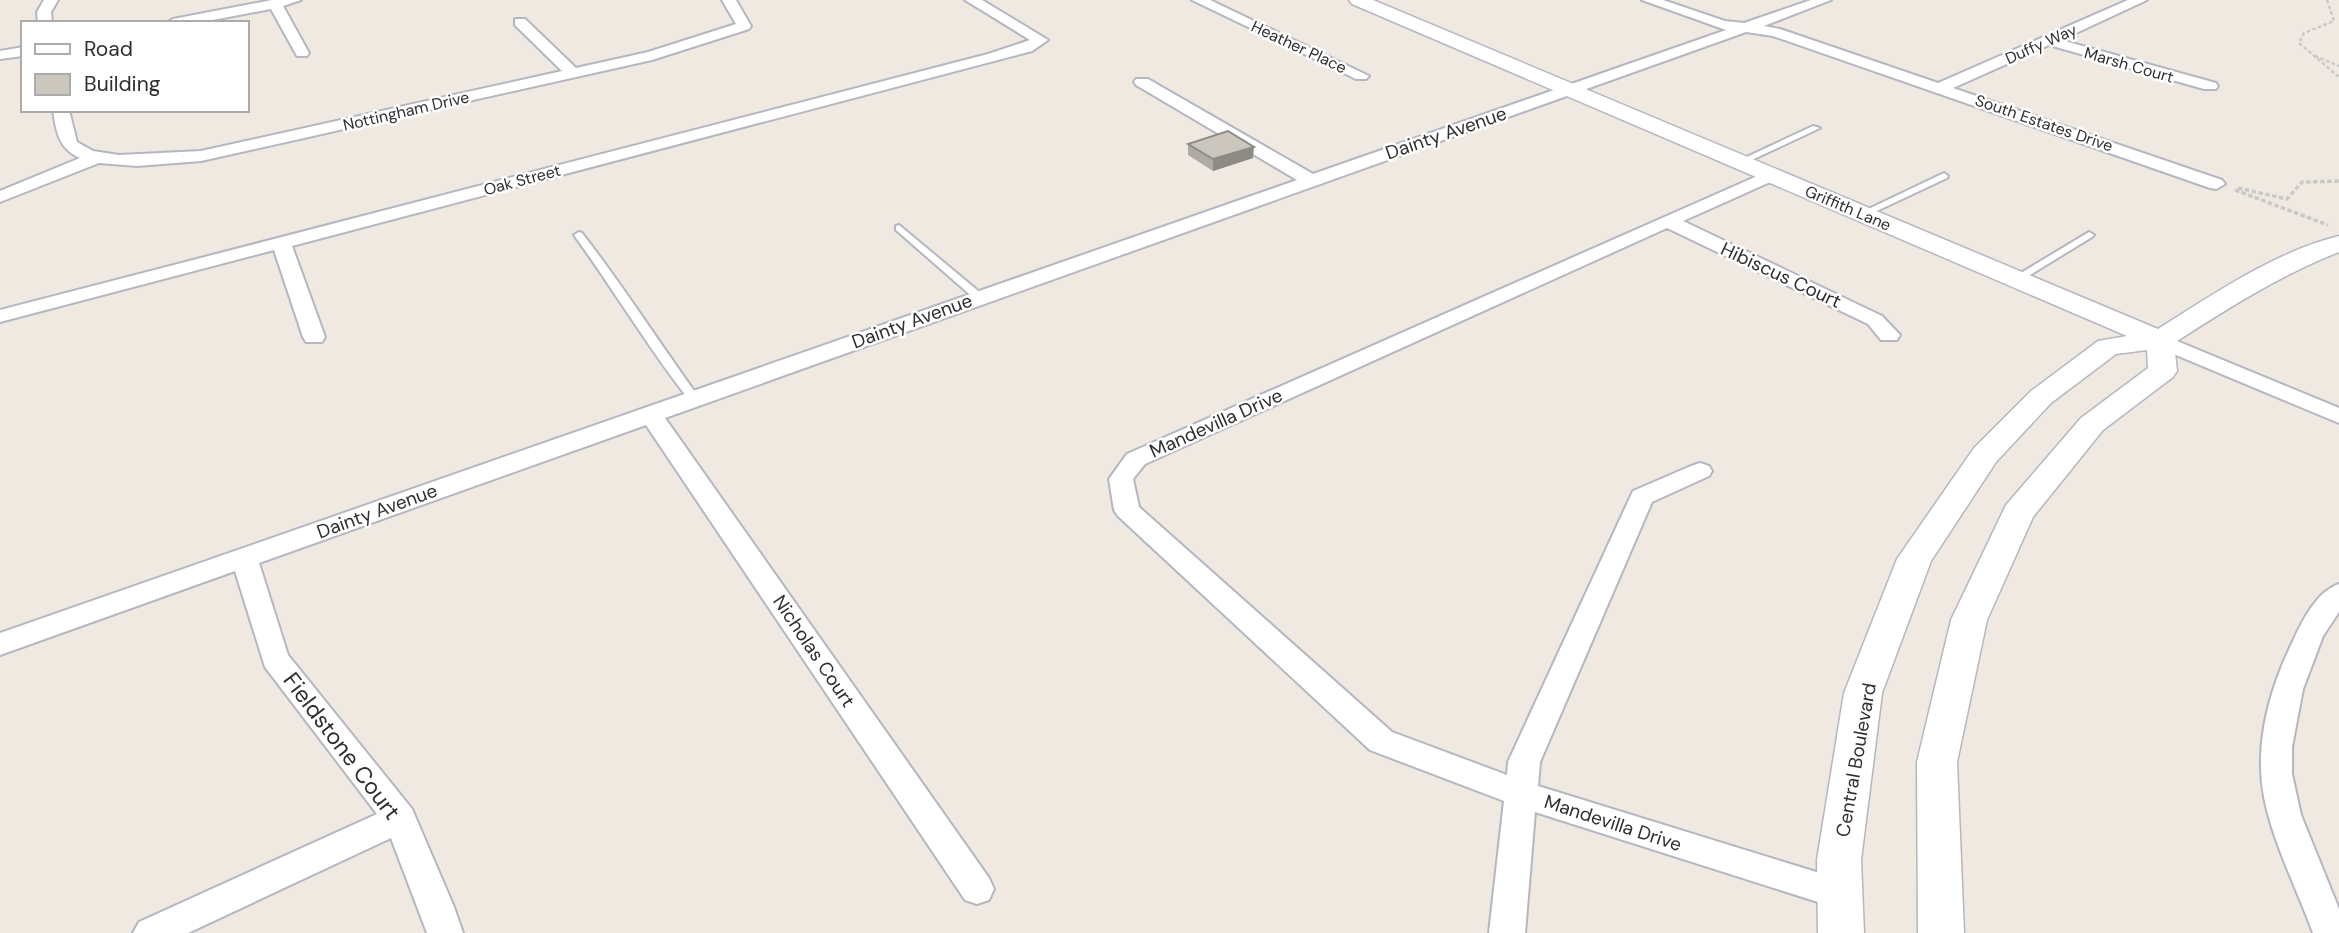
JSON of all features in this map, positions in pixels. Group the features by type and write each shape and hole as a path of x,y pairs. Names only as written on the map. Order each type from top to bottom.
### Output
{"street":[{"path":"46,21 44,12 51,0"},
{"path":"184,21 294,0"},
{"name":"Nottingham Drive","path":"96,158 155,161 228,152 652,55 744,26 729,0"},
{"name":"Oak Street","path":"0,316 1027,48 1041,40 971,0"},
{"name":"Heather Place","path":"1199,0 1361,76"},
{"name":"Griffith Lane","path":"1358,0 2160,340 2336,410"},
{"name":"South Estates Drive","path":"1649,0 1723,25 1775,32 1942,87 2216,184"},
{"name":"Dainty Avenue","path":"0,644 1824,0"},
{"name":"Duffy Way","path":"1942,87 2140,0"},
{"path":"275,4 302,53"},
{"path":"520,22 572,73"},
{"name":"Marsh Court","path":"2049,41 2210,86"},
{"path":"0,55 21,51"},
{"path":"1142,82 1311,180"},
{"path":"61,112 65,134 74,150 96,158"},
{"path":"0,197 96,158"},
{"name":"Mandevilla Drive","path":"1771,175 1136,458 1121,479 1127,510 1381,741 1521,794 1840,894"},
{"name":"Hibiscus Court","path":"1667,221 1875,320 1889,335"},
{"path":"281,243 314,337"},
{"name":"Central Boulevard","path":"1841,933 1839,860 1863,693 1914,559 1985,455 2041,397 2108,347 2160,340 2234,293 2300,258 2339,243"},
{"path":"1941,933 1937,762 1969,620 2018,513 2092,424 2163,371 2160,340"},
{"name":"Nicholas Court","path":"651,414 978,889"},
{"path":"1507,933 1524,762 1643,497 1700,471"},
{"name":"Fieldstone Court","path":"244,558 275,659 400,820 437,907 445,933"},
{"path":"2331,933 2280,797 2275,762 2282,714 2294,670 2329,603 2339,594"},
{"path":"151,933 400,820"}],"lane":[{"path":"1740,162 1816,128"},
{"path":"1863,214 1944,176"},
{"path":"899,228 979,298"},
{"path":"2016,279 2089,235"},
{"path":"579,236 601,262 669,369 694,398"}],"path":[{"path":"2327,0 2334,21 2304,33 2299,43 2339,77"},
{"path":"2315,55 2339,66"},
{"path":"2216,184 2287,199 2302,182 2339,181"},
{"path":"2216,184 2339,229"}],"building":[{"path":"1228,131 1254,147 1213,159 1188,144"}]}
